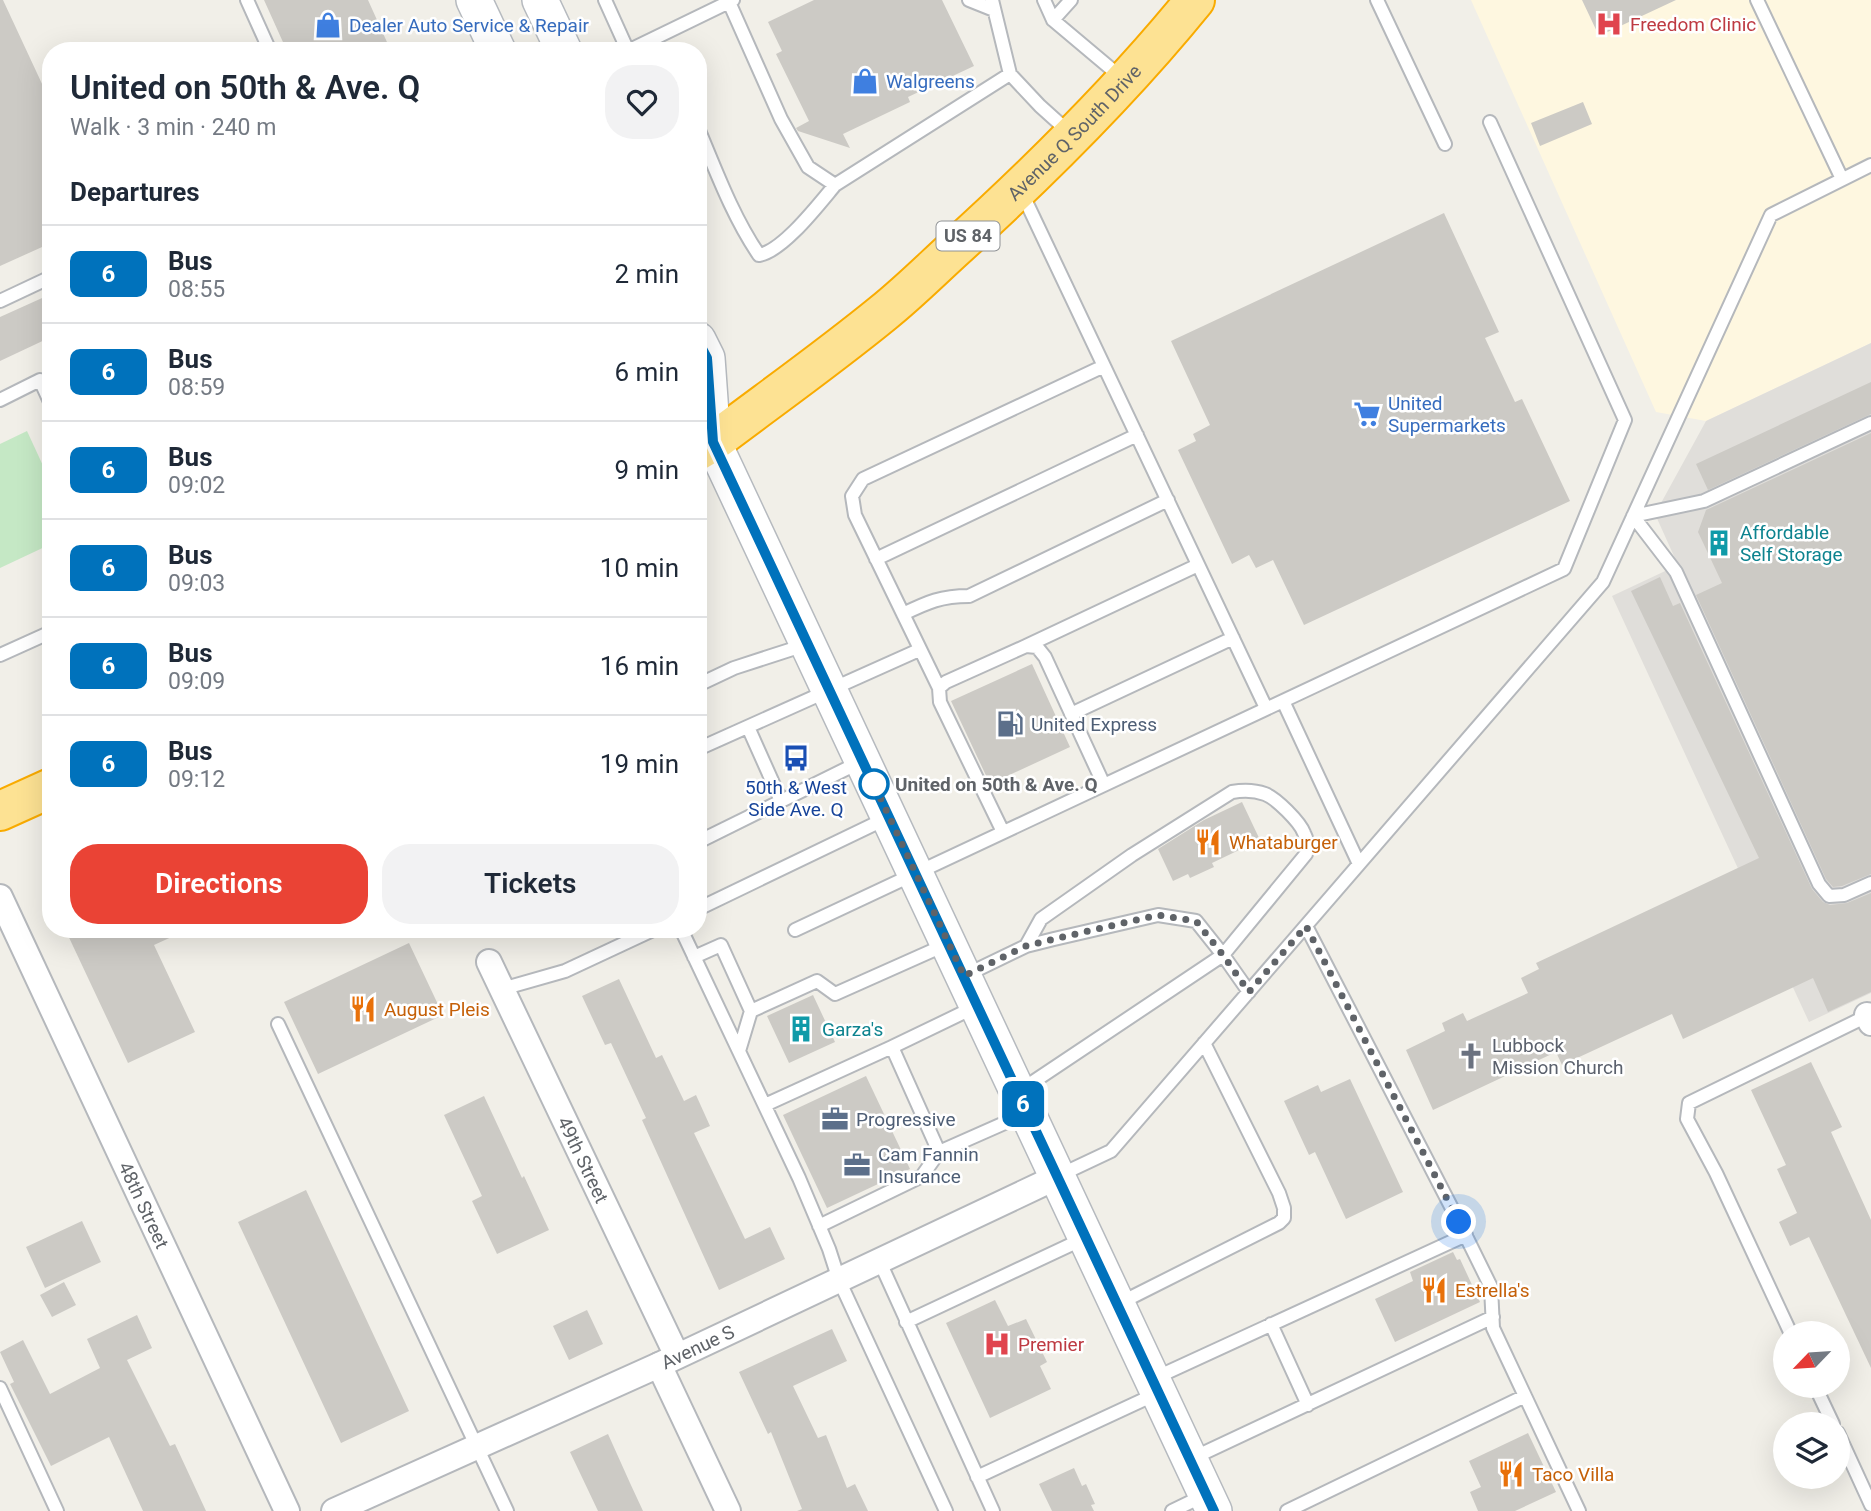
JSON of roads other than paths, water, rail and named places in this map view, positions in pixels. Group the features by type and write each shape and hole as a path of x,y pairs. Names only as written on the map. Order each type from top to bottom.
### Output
{"highway":[{"name":"Avenue Q South Drive","path":"707,437 807,372 884,312 1074,136 1163,40 1195,0"},
{"path":"0,811 42,792"}],"main road":[{"path":"474,0 494,42"},
{"path":"540,0 560,42"},
{"path":"707,448 808,644 1210,1503"}],"street":[{"name":"48th Street","path":"0,897 287,1511"},
{"name":"49th Street","path":"489,962 668,1360 727,1511"},
{"name":"Avenue S","path":"334,1511 668,1360 1057,1177"}],"lane":[{"path":"247,0 266,42"},
{"path":"605,0 624,42"},
{"path":"970,0 993,5 1010,74 1040,106 1074,136"},
{"path":"1044,0 1054,20 1125,81"},
{"path":"1054,20 1071,0"},
{"path":"1377,0 1445,144"},
{"path":"1757,0 1842,179"},
{"path":"646,42 731,1 781,119 808,167 835,185"},
{"path":"656,37 658,42"},
{"path":"707,149 750,242 759,255 767,253 797,229 835,185 1010,74"},
{"path":"794,930 1564,569 1625,420 1490,122"},
{"path":"1057,1177 1111,1151 1603,582 1771,215 1871,165"},
{"path":"1020,188 1266,708"},
{"path":"0,301 42,281"},
{"path":"1003,832 940,702 939,688 855,515 852,496 863,480 1104,366"},
{"path":"0,400 42,379"},
{"path":"1633,516 1704,502 1871,423"},
{"path":"876,559 1136,435"},
{"path":"903,614 930,601 953,596 970,596 1168,500"},
{"path":"1633,516 1675,572 1819,884 1829,896 1844,895 1871,883"},
{"path":"939,688 946,682 1198,565"},
{"path":"0,655 42,636"},
{"path":"1071,714 1233,638"},
{"path":"707,678 808,644"},
{"path":"1026,646 1037,648 1045,657 1104,785"},
{"path":"707,745 919,650"},
{"path":"1283,701 1359,864"},
{"path":"748,726 781,801"},
{"path":"707,837 863,761"},
{"path":"765,1105 892,1047 970,991 1026,946 1041,919 1132,855 1233,792 1247,790 1268,795 1294,818 1304,831 1306,854 1223,955 1023,1103 939,1152 922,1176 819,1226"},
{"path":"707,905 889,817"},
{"path":"1026,946 1158,915 1196,921 1249,992"},
{"path":"1306,926 1491,1286 1493,1328 1579,1511"},
{"path":"502,989 565,971 636,938"},
{"path":"685,938 799,1178 839,1280 946,1511"},
{"path":"751,1011 817,981 835,994 948,943"},
{"path":"694,957 720,945 751,1011 739,1051"},
{"path":"1785,1321 1716,1173 1687,1119 1689,1103 1870,1017"},
{"path":"278,1024 507,1511"},
{"path":"1117,1305 1279,1223 1284,1218 1279,1193 1205,1043"},
{"path":"892,1047 939,1152"},
{"path":"977,1477 1271,1324 1466,1235"},
{"path":"906,1322 1086,1238"},
{"path":"879,1260 993,1511"},
{"path":"1190,1460 1493,1317"},
{"path":"1271,1324 1308,1405"},
{"path":"0,1388 57,1511"},
{"path":"1287,1511 1525,1396"},
{"path":"1850,1459 1871,1505"},
{"path":"1172,1511 1210,1503"}],"place":[{"name":"Freedom Clinic","path":"1609,24"},
{"name":"Dealer Auto Service & Repair","path":"328,25"},
{"name":"Walgreens","path":"865,81"},
{"name":"United Supermarkets","path":"1367,414"},
{"name":"Affordable Self Storage","path":"1719,543"},
{"name":"United Express","path":"1010,724"},
{"name":"50th & West Side Ave. Q","path":"796,758"},
{"name":"United on 50th & Ave. Q","path":"874,784"},
{"name":"Whataburger","path":"1208,842"},
{"name":"August Pleis","path":"363,1009"},
{"name":"Garza's","path":"801,1029"},
{"name":"Lubbock Mission Church","path":"1471,1056"},
{"name":"Progressive","path":"835,1119"},
{"name":"Cam Fannin Insurance","path":"857,1165"},
{"name":"Estrella's","path":"1434,1290"},
{"name":"Premier","path":"997,1344"},
{"name":"Taco Villa","path":"1511,1474"}]}
